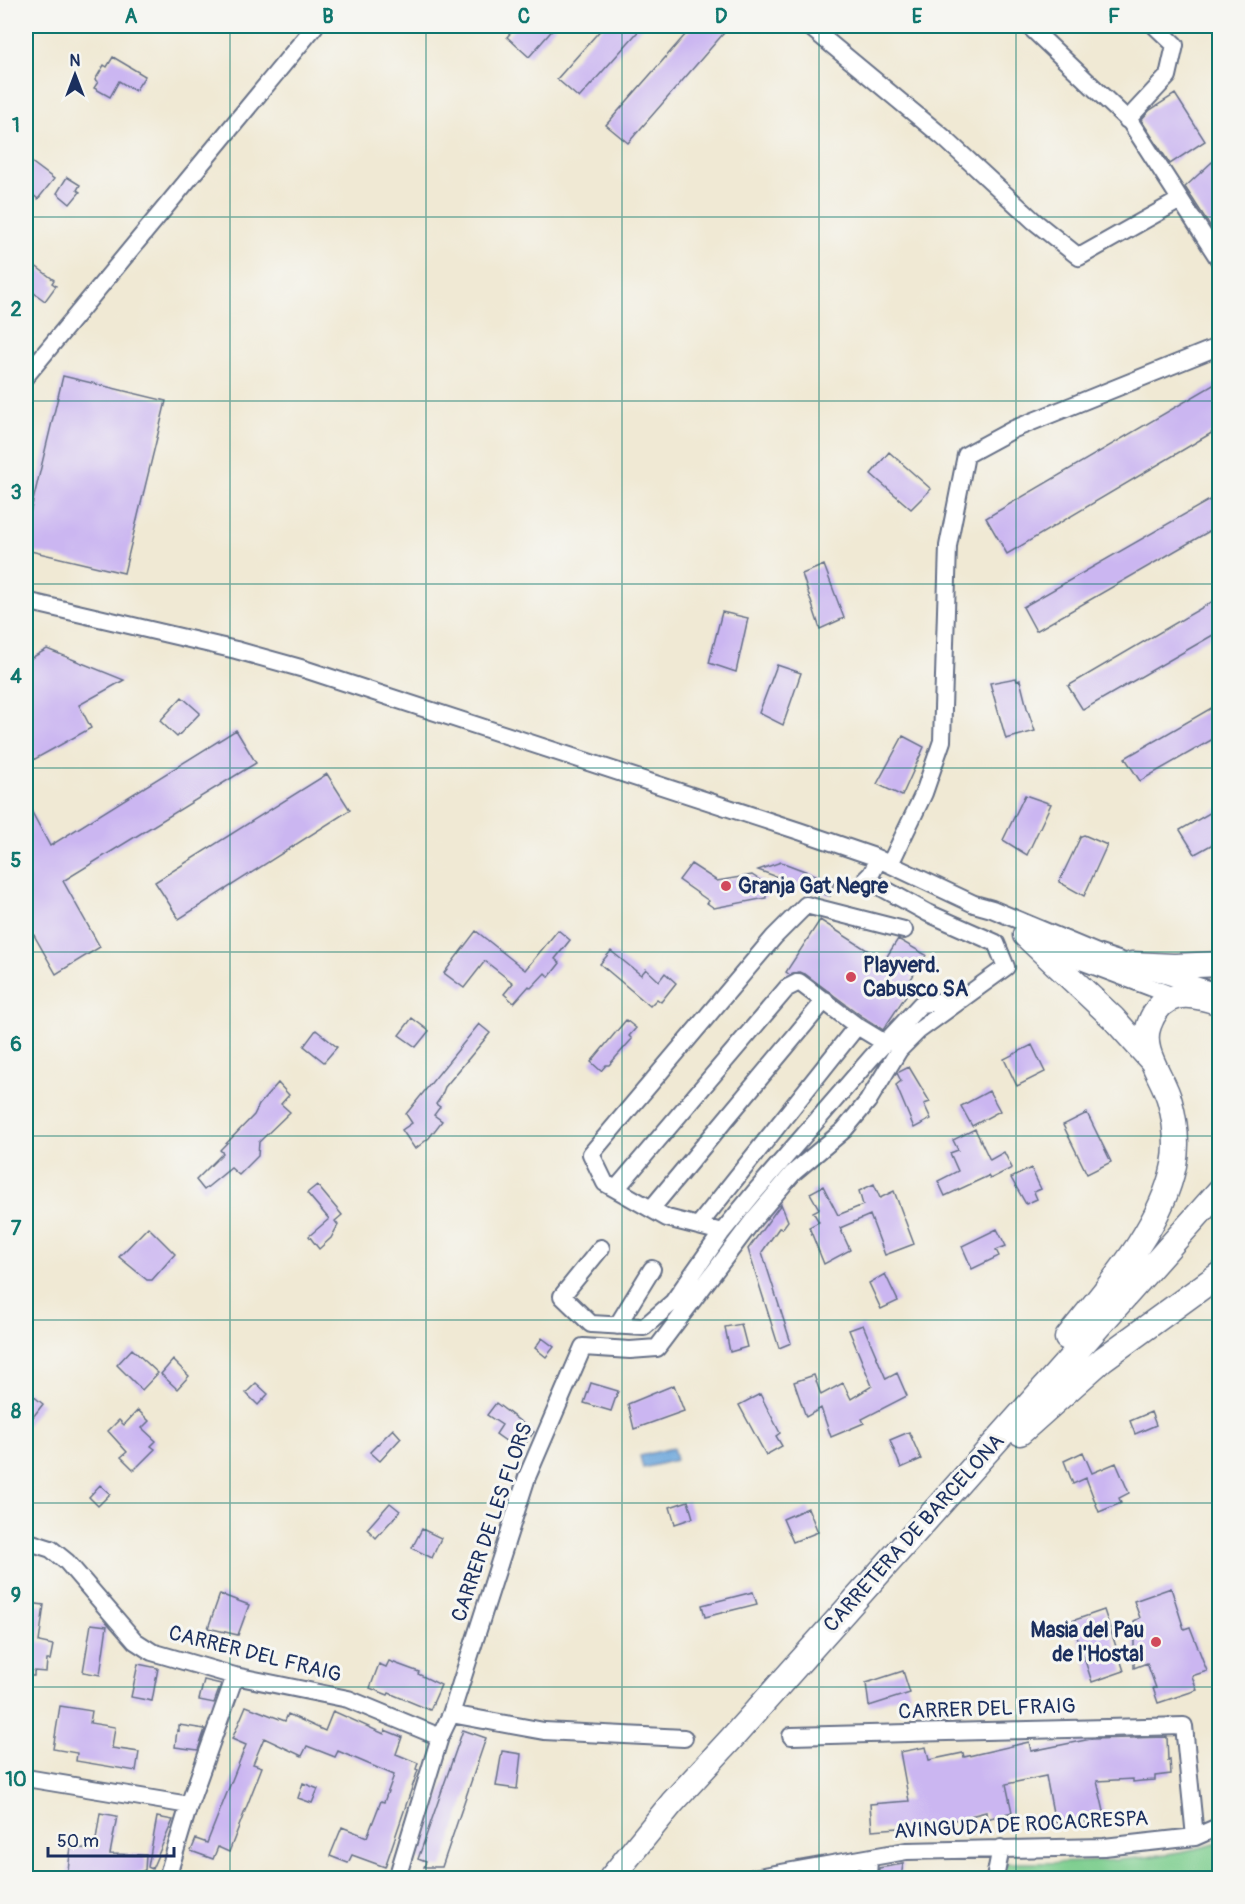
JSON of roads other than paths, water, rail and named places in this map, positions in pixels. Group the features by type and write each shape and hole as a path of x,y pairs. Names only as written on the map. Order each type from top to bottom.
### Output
{"highway":[{"path":"940,1504 1111,1284 1144,1236 1170,1183 1175,1162 1173,1114 1167,1088 1151,1060 1113,1018 1024,935"},
{"path":"1132,964 1174,966 1220,964"},
{"path":"1151,1060 1147,1044 1149,1025 1156,1011 1173,996 1195,994 1220,1003"},
{"name":"CARRETERA DE BARCELONA","path":"616,1872 672,1803 1220,1190"},
{"path":"940,1504 1103,1359 1220,1274"}],"street":[{"path":"26,376 315,26"},
{"path":"809,26 943,137 1034,221 1079,257 1180,200"},
{"path":"1029,26 1127,120 1220,261"},
{"path":"1127,120 1168,76 1174,45 1155,26"},
{"path":"884,861 924,793 942,741 948,546 966,455 1014,429 1220,346"},
{"path":"26,601 236,650 304,669 799,831 884,861 974,904 992,909 1097,953 1220,993"},
{"name":"CARRER DE LES FLORS","path":"451,1714 527,1477 583,1347 657,1348 760,1212 793,1173 844,1130 868,1101 899,1050 918,1031 1006,967 996,943 928,913 866,879 884,861"},
{"path":"722,1232 667,1218 605,1183 591,1154 774,937 806,904 904,930"},
{"path":"974,904 979,911 1065,955 1220,1013"},
{"path":"616,1189 787,988 799,982 857,1026 885,1042"},
{"path":"601,1248 562,1296 591,1324 644,1327 673,1302 722,1232 885,1042 921,1004 963,999"},
{"path":"651,1209 825,1000"},
{"path":"698,1226 857,1026"},
{"path":"617,1326 652,1269"},
{"name":"CARRER DEL FRAIG","path":"26,1541 51,1549 67,1562 135,1641 152,1652 235,1676 348,1699 440,1737"},
{"path":"166,1878 189,1805 235,1676"},
{"path":"397,1878 440,1737 451,1714 544,1731 684,1738"},
{"name":"CARRER DEL FRAIG","path":"791,1736 1184,1726 1195,1836"},
{"path":"26,1778 189,1805"},
{"name":"AVINGUDA DE ROCACRESPA","path":"753,1878 906,1851 1104,1847 1195,1836 1220,1826"},
{"path":"995,1878 1001,1848"},
{"path":"868,1878 869,1857"}],"water":[{"path":"673,1448 676,1460 643,1468 640,1456"}],"place":[{"name":"Granja Gat Negre","path":"726,886"},
{"name":"Playverd. Cabusco SA","path":"851,977"},
{"name":"Masia del Pau de l'Hostal","path":"1156,1642"}]}
